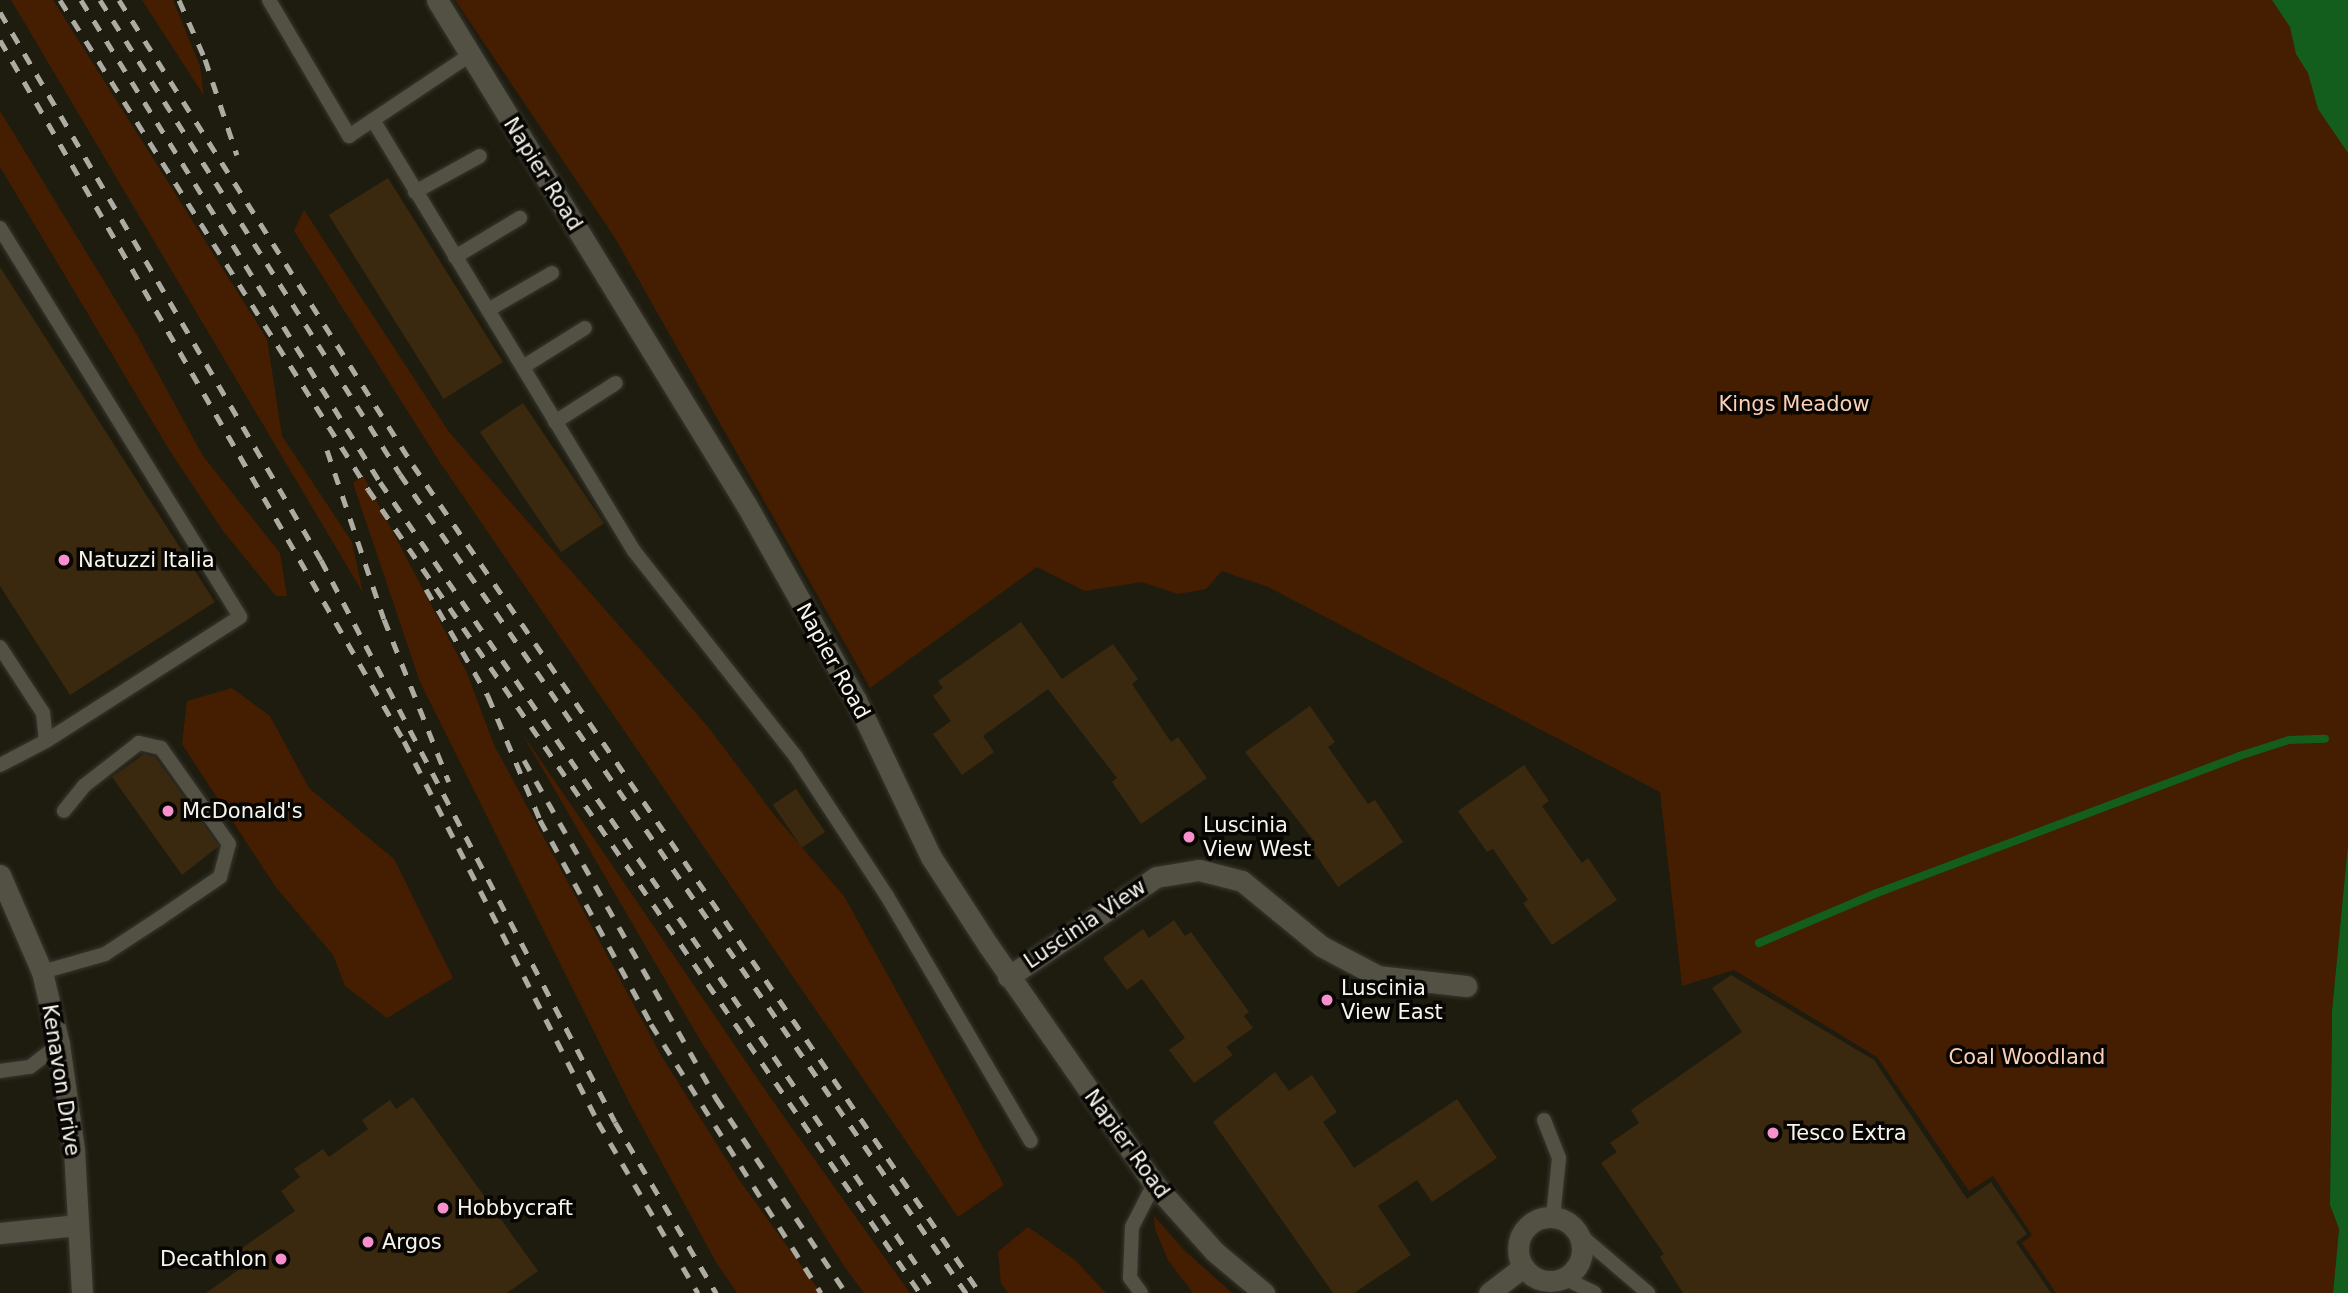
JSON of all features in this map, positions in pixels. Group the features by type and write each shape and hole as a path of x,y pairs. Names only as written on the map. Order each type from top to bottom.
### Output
{"street":[{"name":"Napier Road","path":"437,0 747,506 856,700 931,857 1008,977 1154,1184 1215,1252 1264,1293"},
{"name":"Luscinia View","path":"1008,977 1156,877 1199,870 1242,881 1321,946 1378,976 1466,986"},
{"name":"Kenavon Drive","path":"0,875 41,972 59,1044 75,1150 82,1293"},
{"path":"1553,1217 1579,1234 1582,1254 1564,1278 1537,1279 1523,1267 1518,1250 1523,1232 1536,1220 1553,1217"},
{"path":"0,1233 78,1225"},
{"path":"1489,1293 1523,1267"}],"lane":[{"path":"269,0 349,136 470,55"},
{"path":"373,120 634,551 803,769 887,896 1031,1141"},
{"path":"415,192 480,156"},
{"path":"455,257 520,218"},
{"path":"0,229 240,617 46,741 0,765"},
{"path":"488,310 552,273"},
{"path":"523,367 585,328"},
{"path":"555,422 616,383"},
{"path":"0,647 43,713 46,741"},
{"path":"41,972 105,954 220,877 229,844 161,748 139,743 85,786 64,811"},
{"path":"0,1071 30,1067 59,1044"},
{"path":"1544,1120 1559,1158 1553,1217"},
{"path":"1141,1293 1130,1278 1132,1227 1154,1184"},
{"path":"1579,1234 1648,1293"},
{"path":"1564,1278 1595,1293"}],"green space":[{"path":"11,0 53,0 267,339 282,436 352,542 363,593"},
{"path":"142,0 173,0 200,66 204,96"},
{"name":"Kings Meadow","path":"455,0 2287,0 2348,153 2348,844 2332,1011 2330,1205 2339,1229 2333,1293 2056,1293 2022,1243 2032,1235 1993,1176 1969,1191 1877,1057 1734,970 1682,986 1660,792 1268,587 1222,571 1206,589 1178,594 1142,582 1085,591 1037,567 870,688 615,238"},
{"path":"0,111 137,335 203,456 280,553 287,596 276,596 223,531 170,451 0,167"},
{"path":"304,210 449,432 709,728 775,816 844,896 1004,1185 958,1217 439,461 294,231"},
{"path":"363,475 467,673 494,745 662,1057 740,1181 821,1293 737,1293 716,1262 631,1106 420,682 353,483"},
{"path":"232,688 270,716 309,788 394,859 453,978 387,1018 345,986 333,955 275,886 182,744 187,701"},
{"path":"520,730 772,1100 910,1293 864,1293 844,1266 700,1040"},
{"path":"1154,1216 1184,1250 1232,1293 1193,1293 1168,1260 1155,1229"},
{"path":"1028,1227 1075,1260 1106,1293 1008,1293 1001,1284 998,1252"}],"shaded area":[{"path":"2272,0 2348,0 2348,153 2318,109 2308,73 2296,54 2290,27"},
{"path":"2348,844 2348,1293 2333,1293 2339,1229 2330,1205 2332,1011"}],"building":[{"path":"388,178 503,362 444,399 329,215"},
{"path":"0,267 215,602 70,695 0,586"},
{"path":"523,403 604,523 561,552 480,432"},
{"path":"1021,622 1062,679 1113,644 1138,679 1132,684 1171,742 1178,737 1207,778 1141,824 1112,782 1117,778 1048,689 983,736 994,752 962,775 933,734 951,721 933,696 943,688 938,681"},
{"path":"1310,706 1335,742 1328,747 1368,804 1375,800 1403,842 1338,887 1309,845 1314,841 1245,752"},
{"name":"McDonald's","path":"144,754 155,757 219,846 182,875 112,777"},
{"path":"1524,765 1549,801 1542,806 1582,863 1588,858 1617,900 1552,945 1523,903 1528,900 1493,849 1487,852 1458,811"},
{"path":"796,789 825,832 802,848 773,805"},
{"path":"1174,920 1185,936 1191,932 1249,1012 1244,1016 1253,1028 1226,1047 1233,1055 1194,1083 1169,1050 1185,1038 1142,979 1127,990 1103,958 1143,929 1149,938"},
{"name":"Tesco Extra","path":"1731,975 1874,1060 1967,1199 1991,1182 2027,1234 2016,1242 2051,1293 1683,1293 1660,1257 1664,1254 1601,1163 1617,1152 1610,1143 1639,1123 1631,1110 1742,1032 1712,988"},
{"path":"1275,1072 1289,1091 1312,1075 1337,1112 1323,1122 1354,1168 1457,1099 1497,1158 1432,1202 1417,1180 1378,1206 1411,1255 1354,1293 1333,1293 1213,1122"},
{"path":"413,1097 538,1271 507,1293 206,1293 244,1266 235,1253 295,1211 281,1191 300,1177 294,1169 323,1149 329,1157 368,1129 362,1120 390,1100 396,1109"}],"waterway":[{"path":"1759,943 1877,893 2239,756 2289,740 2325,739"}],"railway":[{"path":"60,0 368,489 920,1293"},
{"path":"81,0 380,482 936,1293"},
{"path":"100,0 400,474 966,1293"},
{"path":"119,0 413,465 980,1293"},
{"path":"179,0 205,59 237,155"},
{"path":"0,12 321,560 615,1122 716,1293"},
{"path":"0,40 404,741 598,1122 698,1293"},
{"path":"327,450 384,619 449,782"},
{"path":"426,589 488,696 540,820 651,1024 821,1293"},
{"path":"524,760 716,1098 846,1293"}],"place":[{"name":"Natuzzi Italia","path":"64,560"},
{"name":"McDonald's","path":"168,811"},
{"name":"Luscinia View West","path":"1189,837"},
{"name":"Luscinia View East","path":"1327,1000"},
{"name":"Tesco Extra","path":"1773,1133"},
{"name":"Hobbycraft","path":"443,1208"},
{"name":"Argos","path":"368,1242"},
{"name":"Decathlon","path":"281,1259"}],"park label":[{"name":"Coal Woodland","path":"2027,1057"}]}
